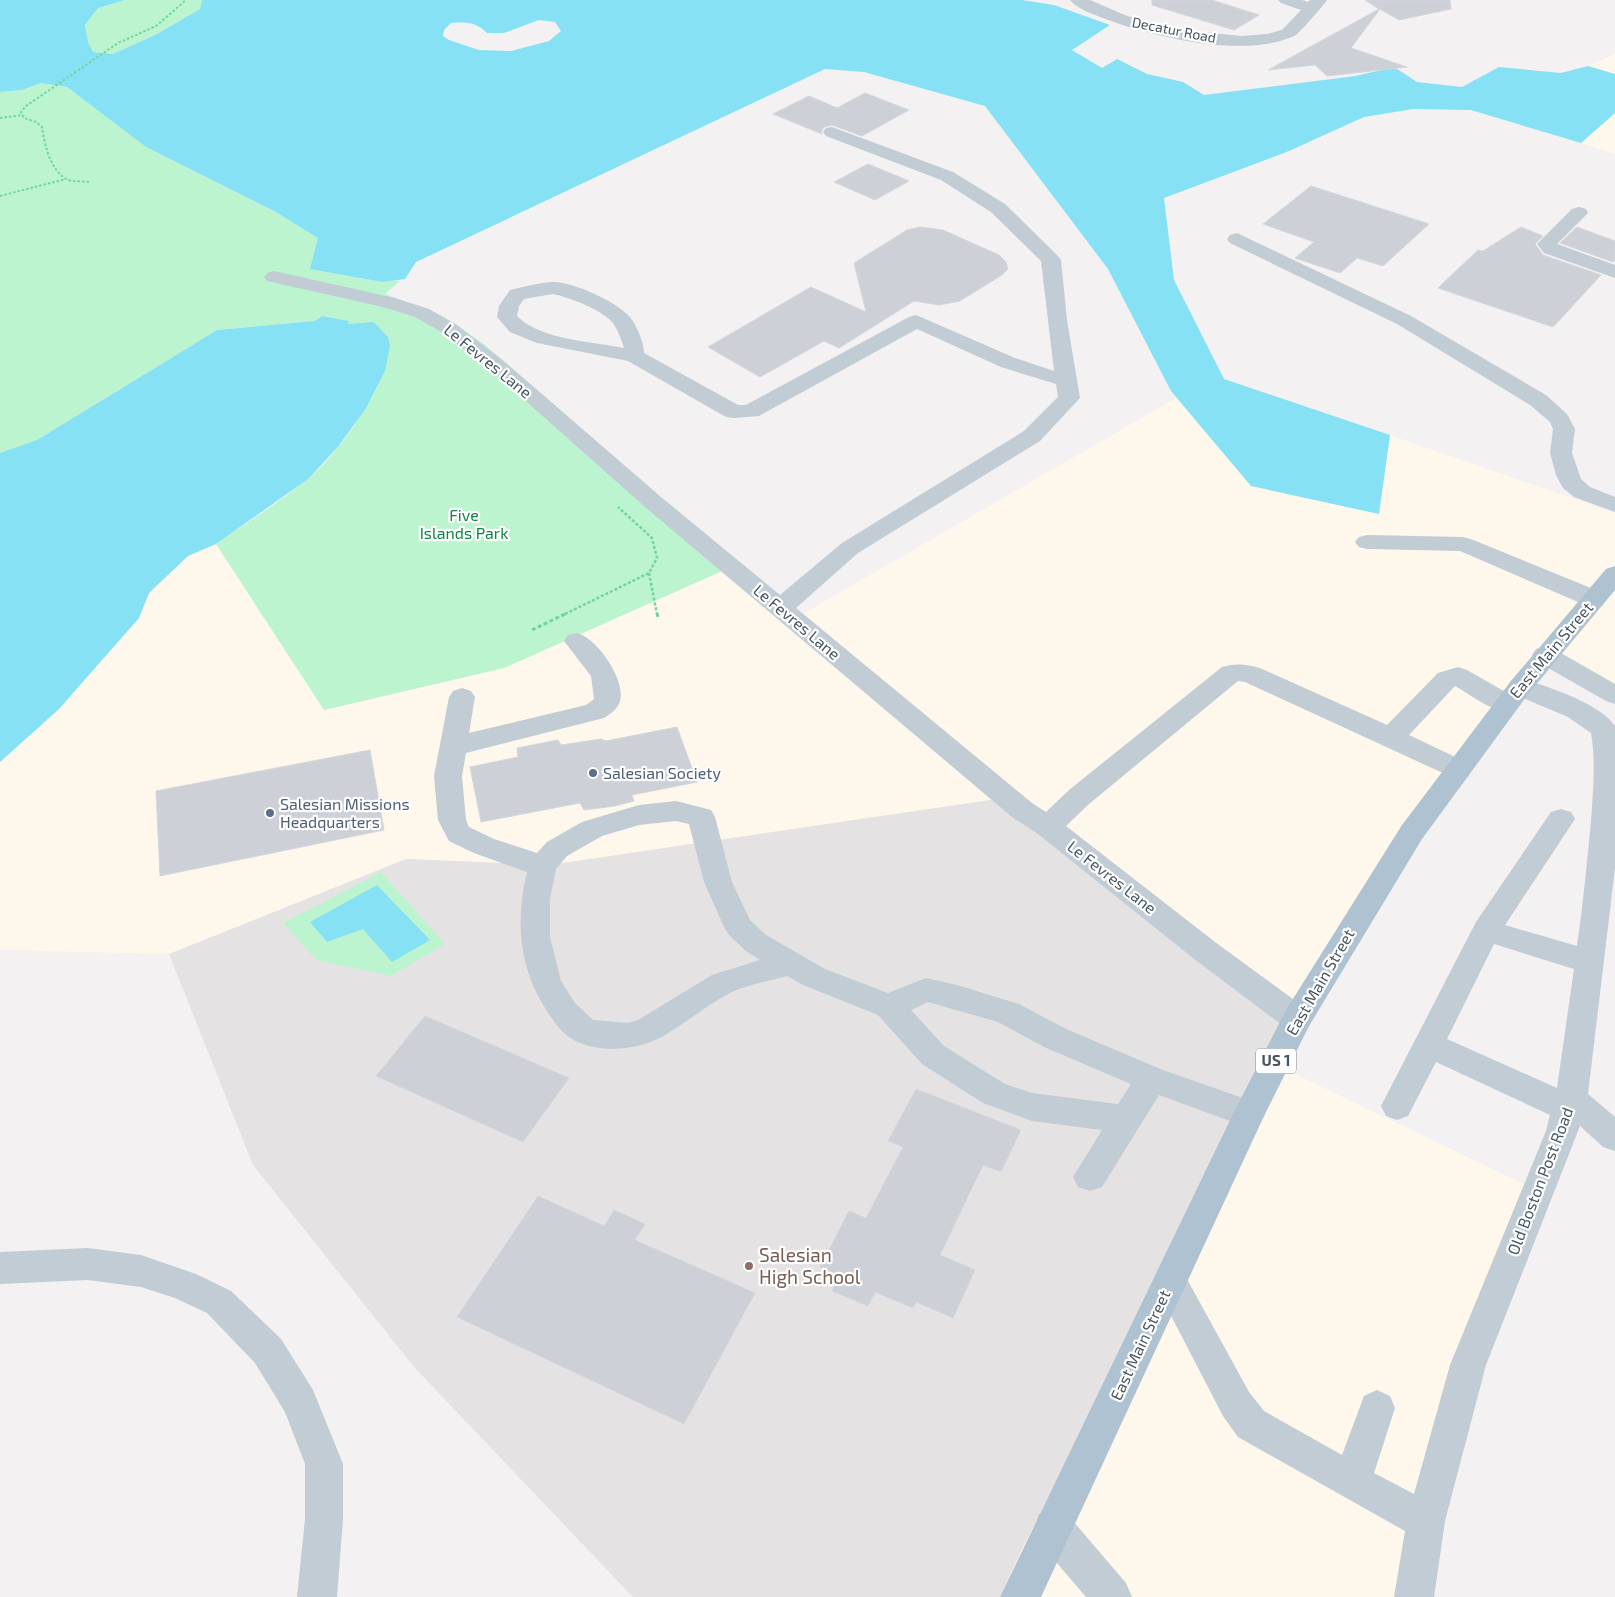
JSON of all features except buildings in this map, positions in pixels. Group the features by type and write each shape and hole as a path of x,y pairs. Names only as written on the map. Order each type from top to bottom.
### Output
{"main road":[{"name":"East Main Street","path":"1020,1597 1249,1114 1297,1019 1412,832 1513,695 1615,574"}],"street":[{"name":"Decatur Road","path":"1078,0 1102,12 1130,22 1200,37 1225,40 1256,40 1287,34 1294,30 1298,21 1315,4"},
{"path":"1286,0 1315,4"},
{"path":"781,608 850,548 1032,436 1068,398 1051,260 998,208 947,176 832,132"},
{"path":"1579,213 1547,244 1551,249 1615,272"},
{"path":"1237,239 1404,320 1538,400 1559,419 1564,430 1561,453 1571,483 1582,492 1615,505"},
{"name":"Le Fevres Lane","path":"274,277 388,302 422,313 450,328 500,367 653,502 1022,810 1048,827 1204,950 1297,1019"},
{"path":"634,356 634,346 621,319 609,310 572,292 553,288 517,294 509,306 507,317 518,328 544,339 634,356 734,412 751,411 916,321 976,349 1040,374 1066,380"},
{"path":"1367,542 1463,544 1594,599"},
{"path":"454,746 595,712 607,702 609,688 602,672 577,641"},
{"path":"1545,655 1613,691"},
{"path":"1048,827 1079,797 1231,673 1250,674 1458,770"},
{"name":"Old Boston Post Road","path":"1398,741 1394,734 1447,679 1458,676 1593,719 1605,731 1613,766 1607,841 1569,1103 1562,1131 1468,1364 1426,1521 1414,1597"},
{"path":"462,697 448,776 452,820 459,834 484,846 543,866"},
{"path":"790,963 723,982 649,1029 628,1036 602,1035 584,1031 564,1012 546,983 535,937 535,899 543,866 558,848 592,829 640,814 676,810 690,813 701,818 718,882 739,927 756,943 814,977 889,1006 933,1055 994,1094 1032,1107 1126,1119"},
{"path":"1397,1106 1486,930 1561,818"},
{"path":"1486,930 1590,962"},
{"path":"889,1006 926,990 957,997 1008,1013 1055,1038 1152,1079 1249,1114"},
{"path":"1429,1045 1569,1103 1615,1137"},
{"path":"1090,1176 1152,1079"},
{"path":"0,1268 88,1264 141,1270 184,1285 219,1302 268,1351 300,1402 324,1464 324,1519 317,1597"},
{"path":"1170,1281 1236,1404 1251,1424 1426,1521"},
{"path":"1352,1481 1377,1408"},
{"path":"1053,1528 1112,1597"}],"path":[{"path":"66,179 52,165 47,155 42,127 36,122 24,118 21,112 45,92 106,50 156,26 186,0"},
{"path":"0,118 23,115"},
{"path":"0,196 66,179 88,182"},
{"path":"532,630 649,573 657,558 652,538 618,507"},
{"path":"649,573 658,617"}],"shaded area":[{"path":"1615,54 1615,74 1588,66"},
{"path":"1615,113 1615,154 1581,143"},
{"path":"1176,398 1251,486 1379,514 1390,435 1615,513 1615,690 1555,655 1291,1014 549,865 406,859 169,954 0,950 0,762 59,709 139,618 149,593 188,555 216,544 324,710 504,668 738,564 799,616"},
{"name":"Salesian High School","path":"997,799 1291,1014 1021,1551 1000,1597 633,1597 414,1367 253,1165 169,954 406,859 549,865"},
{"path":"1268,1061 1534,1189 1402,1597 1000,1597 1021,1551"}],"green space":[{"path":"125,0 202,0 200,9 155,35 113,54 93,53 88,42 85,25 98,8"},
{"name":"Five Islands Park","path":"41,83 67,87 146,147 274,211 318,238 311,269 382,282 389,280 400,281 385,294 442,316 484,344 738,564 504,668 324,710 216,544 262,513 320,468 352,429 385,371 348,324 348,321 322,316 314,321 217,330 37,440 0,453 0,92 22,90"},
{"path":"381,872 445,944 391,976 316,960 283,923"}],"water":[{"path":"0,0 125,0 98,8 85,25 88,42 93,52 113,54 155,35 200,9 202,0 1022,0 1054,5 1110,25 1072,50 1102,68 1117,59 1147,74 1183,82 1204,95 1356,76 1394,67 1417,82 1462,87 1499,67 1561,73 1588,66 1615,74 1615,113 1581,143 1471,110 1413,109 1364,117 1289,151 1164,198 1174,280 1224,379 1390,435 1379,514 1251,486 1171,391 1108,269 985,106 864,72 825,69 416,262 405,279 382,282 310,269 318,238 274,211 146,147 67,87 41,83 22,90 0,92","holes":["539,20 555,22 561,31 549,41 511,51 479,50 449,40 443,36 444,30 451,23 471,24 487,33 504,33"]},
{"path":"322,316 349,321 348,324 374,322 388,337 390,346 385,371 366,408 338,447 308,479 216,544 188,556 149,593 139,618 59,709 0,762 0,453 37,440 217,330 314,321"},
{"path":"377,885 430,940 392,962 363,929 327,942 310,922"}],"place":[{"name":"Salesian Society","path":"593,773"},
{"name":"Salesian Missions Headquarters","path":"270,813"},
{"name":"Salesian High School","path":"749,1266"}]}
